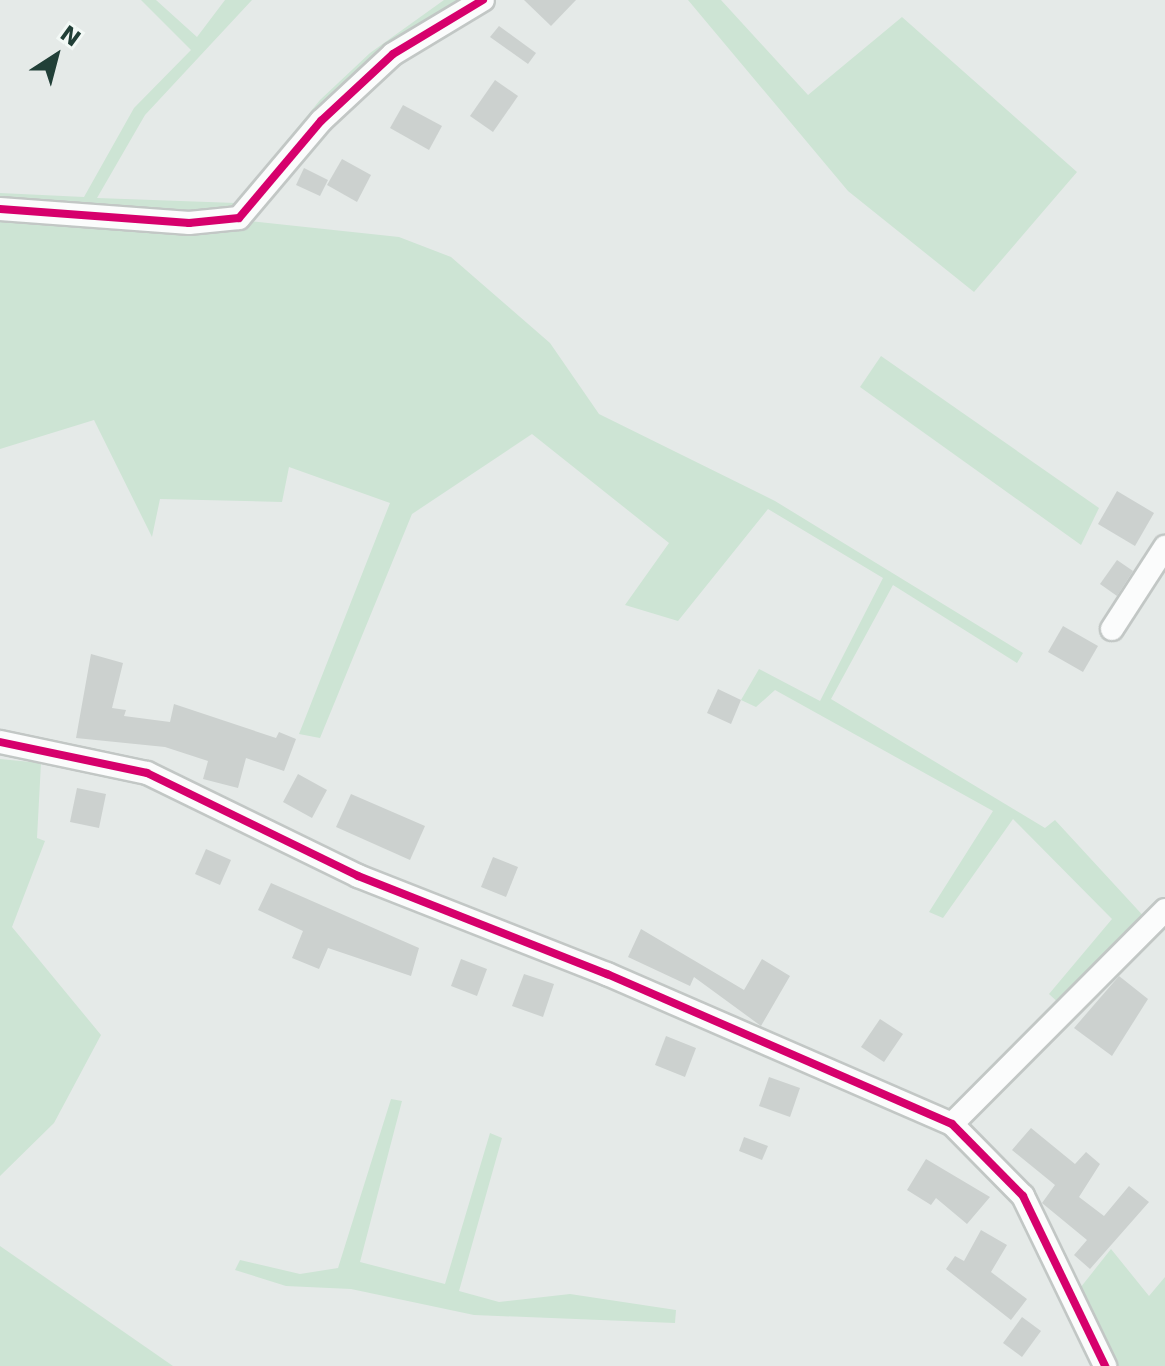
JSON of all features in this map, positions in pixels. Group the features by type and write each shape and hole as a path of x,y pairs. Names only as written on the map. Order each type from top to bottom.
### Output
{"street":[{"path":"0,209 189,223 239,218 321,121 393,54 483,0"},
{"path":"1112,629 1165,547"},
{"path":"0,742 80,753 171,783 358,876 952,1124 1023,1196 1105,1366"},
{"path":"952,1124 1165,910"}],"green space":[{"path":"141,0 156,0 197,37 225,0 252,0 145,115 97,198 236,203 320,100 370,53 444,0 456,0 460,12 388,57 240,220 399,237 451,257 550,343 599,414 775,501 1023,653 1017,663 893,585 831,699 1045,828 1055,820 1148,921 1063,1007 1049,994 1112,919 1013,819 943,918 929,912 993,811 775,690 756,707 741,700 759,669 820,701 883,578 768,509 678,621 625,605 669,543 532,434 412,514 320,738 299,734 390,503 289,467 282,502 160,499 152,537 94,420 0,449 0,193 84,197 134,108 191,50"},
{"path":"688,0 721,0 808,95 902,17 1077,172 974,292 848,191"},
{"path":"881,356 1099,508 1081,545 860,387"},
{"path":"0,759 41,763 37,838 45,841 12,927 101,1035 54,1123 0,1176"},
{"path":"391,1099 402,1101 360,1262 445,1284 490,1133 502,1138 459,1291 499,1302 570,1294 676,1310 675,1323 474,1315 351,1289 286,1286 235,1270 240,1260 300,1274 338,1268"},
{"path":"0,1246 173,1366 0,1366"},
{"path":"1111,1249 1149,1296 1165,1277 1165,1366 1108,1366 1073,1297"}],"building":[{"path":"524,0 576,0 551,26"},
{"path":"499,26 536,53 528,64 490,37"},
{"path":"495,80 518,96 493,132 470,116"},
{"path":"403,105 442,126 429,150 390,128"},
{"path":"342,159 371,175 357,202 327,185"},
{"path":"304,168 328,180 320,196 296,185"},
{"path":"1117,491 1154,513 1135,546 1098,524"},
{"path":"1117,560 1133,571 1117,596 1100,584"},
{"path":"1063,626 1098,646 1083,672 1048,652"},
{"path":"91,654 123,663 112,708 126,710 124,716 170,722 174,704 276,738 279,732 296,739 284,771 246,758 238,788 203,779 208,761 165,747 76,738"},
{"path":"718,689 741,700 731,724 707,713"},
{"path":"298,774 327,790 312,818 283,802"},
{"path":"77,788 106,794 99,828 70,822"},
{"path":"351,794 425,826 410,860 336,827"},
{"path":"206,849 231,860 220,885 195,874"},
{"path":"493,857 518,867 506,897 481,887"},
{"path":"271,883 419,948 411,976 328,948 319,969 292,958 303,931 258,910"},
{"path":"641,929 744,990 762,959 790,976 761,1026 694,977 690,986 628,957"},
{"path":"461,959 487,969 477,996 451,986"},
{"path":"524,974 554,984 543,1017 512,1006"},
{"path":"1119,976 1148,999 1112,1056 1074,1028"},
{"path":"880,1019 903,1034 884,1062 861,1047"},
{"path":"666,1036 696,1048 685,1077 655,1065"},
{"path":"769,1077 800,1088 790,1117 759,1106"},
{"path":"1031,1128 1075,1164 1086,1152 1100,1164 1079,1197 1104,1216 1129,1186 1149,1202 1090,1269 1074,1255 1087,1240 1042,1203 1055,1185 1012,1150"},
{"path":"744,1137 768,1146 762,1160 739,1151"},
{"path":"926,1159 990,1197 967,1224 936,1198 931,1205 907,1190"},
{"path":"981,1230 1007,1245 991,1272 1027,1299 1011,1320 946,1269 955,1256 964,1261"},
{"path":"1022,1317 1041,1331 1022,1357 1003,1343"}],"cycle path":[{"path":"0,209 189,223 239,218 321,121 393,54 483,0"},
{"path":"0,742 147,773 358,876 607,974 952,1124 1023,1196 1105,1366"}]}
